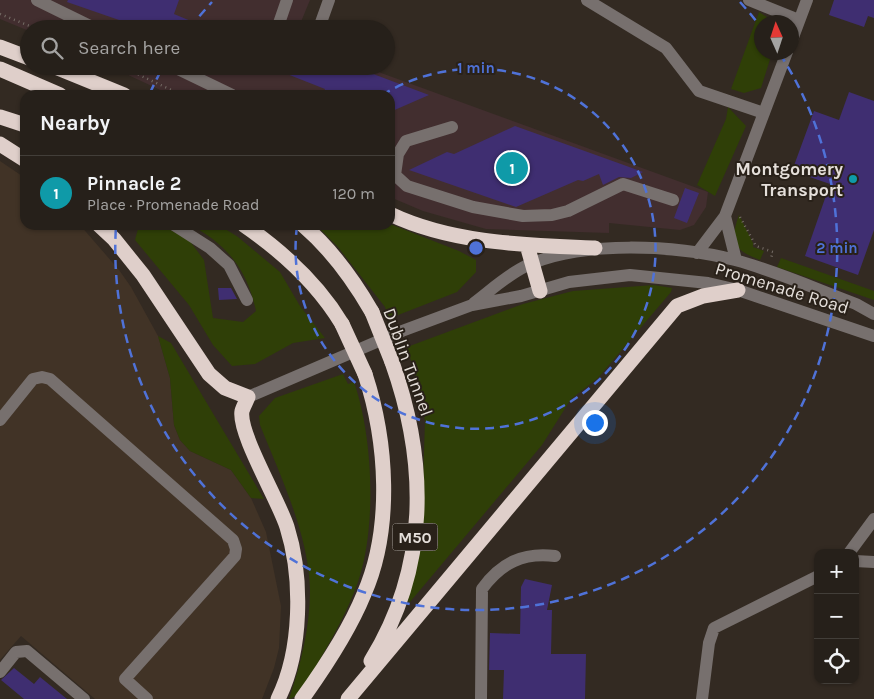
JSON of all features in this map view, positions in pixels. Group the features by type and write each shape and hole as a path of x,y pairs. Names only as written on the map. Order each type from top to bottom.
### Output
{"highway":[{"path":"0,47 20,55"},
{"path":"0,69 48,90"},
{"path":"75,75 112,90"},
{"path":"0,117 20,124"},
{"path":"0,144 20,157"},
{"path":"395,216 453,235 527,245 595,248"},
{"path":"104,230 143,275 209,374 225,388 248,397 242,413 246,438 272,488 288,528 296,578 297,630 290,665 278,699"},
{"name":"M50","path":"251,230 278,248 328,302 342,324 364,374 378,432 383,482 379,542 365,594 327,662 302,699"},
{"name":"Dublin Tunnel","path":"309,230 351,275 372,312 392,362 414,434 418,479 415,536 405,589 380,648 348,699"},
{"path":"527,245 540,291"},
{"path":"348,699 677,306 703,296 738,290"}],"street":[{"path":"37,0 78,20"},
{"path":"280,20 287,0"},
{"path":"322,20 329,0"},
{"path":"588,0 666,48 699,91 764,113"},
{"path":"749,0 786,15"},
{"path":"799,20 807,0"},
{"path":"697,253 725,216 784,60"},
{"path":"191,75 222,90"},
{"path":"395,152 406,142 452,127"},
{"path":"395,175 406,186 473,207 515,214 552,215 568,211 623,184 672,200"},
{"path":"725,216 736,260"},
{"path":"182,230 210,248 229,265 247,300"},
{"name":"Promenade Road","path":"472,305 513,273 532,264 595,248 668,250 736,260 856,304 874,314"},
{"name":"Promenade Road","path":"248,397 402,331 472,305 540,291 570,282 630,275 708,283 738,290 874,336"},
{"name":"Promenade Road","path":"856,304 874,306"},
{"path":"0,420 33,379 42,377 50,379 233,540 236,549 235,556 126,679 147,699"},
{"path":"853,549 874,519"},
{"path":"481,699 482,589 492,576 527,556 537,554 555,556"},
{"path":"859,561 874,562"},
{"path":"702,699 708,643 714,628 814,578"},
{"path":"0,672 16,652 27,651 84,699"}],"path":[{"path":"0,14 20,22"},
{"path":"139,75 171,90"}],"shaded area":[{"path":"0,0 310,0 302,20 20,20 20,27 0,19"},
{"path":"128,75 387,75 708,192 706,207 694,225 680,230 609,223 609,233 486,229 423,211 395,199 395,90 160,90"},
{"path":"0,161 20,175 20,230 84,230 131,287 158,336 170,378 174,425 180,440 190,451 231,470 251,498 266,532 281,606 279,648 274,668 262,699 95,699 21,636 0,660"}],"green space":[{"path":"754,26 754,60 770,60 761,88 744,93 731,89"},
{"path":"728,107 746,126 715,196 697,185 726,119"},
{"path":"739,215 753,243 753,247 764,251 760,260 744,253 736,244 734,232"},
{"path":"395,226 459,251 476,260 476,272 457,292 393,317 388,316 385,307 338,247 321,230 395,230"},
{"path":"138,230 170,230 189,240 204,260 213,318 243,322 256,311 247,283 234,260 225,250 216,241 199,230 227,230 280,272 300,306 325,338 293,343 255,364 232,366 213,345 189,305 135,240"},
{"path":"781,258 874,291 874,300 777,267"},
{"path":"654,285 672,288 671,292 598,378 571,399 542,445 410,602 407,601 421,546 425,421 419,388 407,347 523,304 573,291"},
{"path":"158,336 171,343 264,499 251,498 231,470 190,451 180,440 174,425 170,378"},
{"path":"343,374 348,384 354,382 369,455 370,509 364,560 354,592 335,632 303,689 289,699 307,632 310,604 308,569 299,527 260,425 259,416 275,398"}],"building":[{"path":"68,0 179,0 174,14 188,20 119,20 67,2"},
{"path":"834,0 874,0 874,18 868,16 864,27 829,15"},
{"path":"290,75 376,75 429,95 395,110 395,90 325,89"},
{"name":"Montgomery Transport","path":"849,92 874,101 874,230 858,275 805,256 830,184 792,171 814,111 839,120"},
{"path":"515,126 643,172 631,178 619,177 603,185 599,174 583,181 578,180 516,207 409,170 447,152 454,154"},
{"path":"685,188 699,193 687,223 674,218"},
{"path":"218,288 231,288 237,299 219,300"},
{"path":"525,579 552,585 547,610 552,610 551,654 586,654 585,699 503,699 504,670 489,670 490,633 520,634 521,587"},
{"path":"14,668 34,684 40,677 67,699 24,699 1,680"}],"place":[{"name":"Pinnacle 2","path":"512,168"},
{"name":"Montgomery Transport","path":"853,179"}]}
